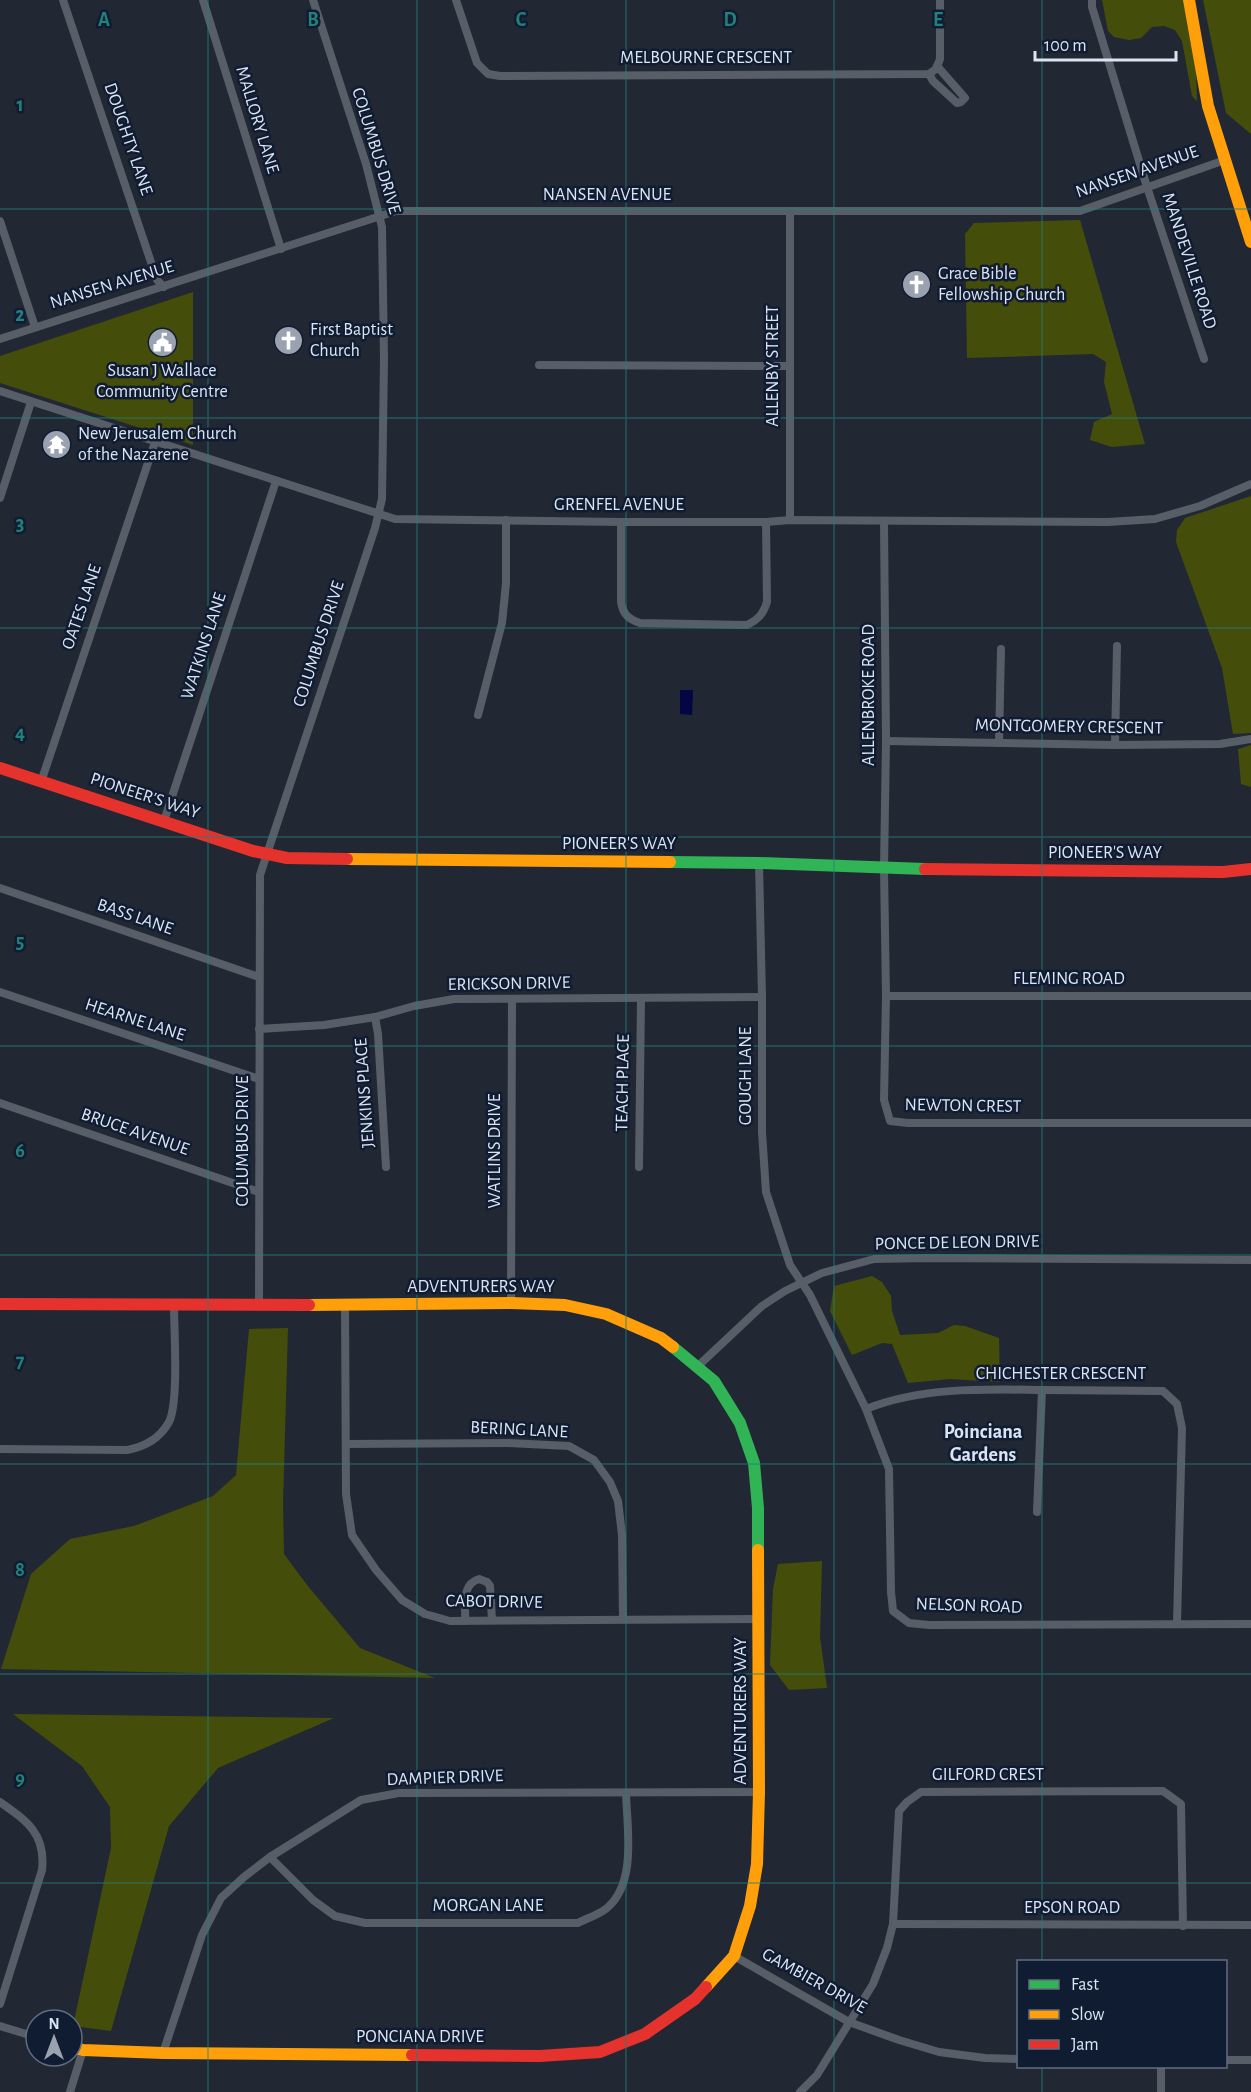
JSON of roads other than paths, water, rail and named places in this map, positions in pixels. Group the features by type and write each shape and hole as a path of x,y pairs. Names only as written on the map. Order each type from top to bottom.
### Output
{"street":[{"name":"DOUGHTY LANE","path":"63,0 157,279 164,287"},
{"name":"MALLORY LANE","path":"203,0 281,249"},
{"name":"COLUMBUS DRIVE","path":"259,1304 260,875 352,598 382,499 384,277 382,227 366,164 313,0"},
{"name":"MELBOURNE CRESCENT","path":"456,0 477,63 488,74 929,74"},
{"path":"937,66 965,98 961,102 957,103 933,81 929,74 940,59 940,0"},
{"name":"MANDEVILLE ROAD","path":"1092,0 1092,7 1147,187 1204,359"},
{"path":"1189,0 1208,106 1251,242"},
{"name":"NANSEN AVENUE","path":"0,339 396,211 1080,211 1225,160"},
{"name":"ALLENBY STREET","path":"790,212 790,520"},
{"path":"0,221 35,327"},
{"path":"539,365 789,366"},
{"name":"GRENFEL AVENUE","path":"0,391 395,519 621,522 790,520 1108,522 1155,519 1200,506 1251,484"},
{"path":"0,498 31,402"},
{"name":"OATES LANE","path":"41,782 154,442"},
{"name":"WATKINS LANE","path":"164,821 276,481"},
{"path":"478,715 502,623 506,583 506,520"},
{"path":"621,522 621,602 622,610 630,620 640,623 747,625 758,620 767,602 766,522"},
{"name":"ALLENBROKE ROAD","path":"884,522 886,741 884,869"},
{"path":"1115,745 1118,646"},
{"path":"999,743 1001,649"},
{"name":"MONTGOMERY CRESCENT","path":"886,741 1115,745 1220,744 1251,739"},
{"name":"PIONEER'S WAY","path":"0,768 267,854 301,858 759,863 884,869 1212,872 1251,869"},
{"name":"GOUGH LANE","path":"759,863 762,1132 766,1192 790,1265 801,1283"},
{"name":"NEWTON CREST","path":"884,869 886,996 884,1101 890,1121 908,1123 1251,1123"},
{"name":"BASS LANE","path":"0,888 259,977"},
{"name":"HEARNE LANE","path":"0,992 259,1079"},
{"name":"FLEMING ROAD","path":"886,996 1251,996"},
{"name":"ERICKSON DRIVE","path":"260,1029 324,1025 375,1017 414,1006 454,999 762,997"},
{"name":"TEACH PLACE","path":"639,1167 641,999"},
{"name":"WATLINS DRIVE","path":"512,1000 512,1303"},
{"name":"JENKINS PLACE","path":"375,1017 386,1167"},
{"name":"BRUCE AVENUE","path":"0,1103 259,1192"},
{"name":"PONCE DE LEON DRIVE","path":"698,1366 762,1306 784,1291 822,1273 874,1259 927,1257 1251,1260"},
{"name":"NELSON ROAD","path":"801,1283 810,1295 866,1409 889,1469 891,1592 894,1611 909,1623 1251,1624"},
{"name":"ADVENTURERS WAY","path":"0,1304 512,1303 565,1305 606,1314 661,1338 698,1366 714,1381 740,1423 754,1463 758,1508 758,1864 750,1906 734,1956"},
{"path":"0,1449 128,1450 146,1445 156,1437 169,1421 172,1412 174,1305"},
{"name":"CABOT DRIVE","path":"345,1305 346,1494 352,1535 402,1600 424,1614 450,1621 759,1619"},
{"name":"CHICHESTER CRESCENT","path":"866,1409 892,1401 974,1389 1163,1392 1177,1404 1182,1428 1177,1623"},
{"path":"1037,1512 1042,1390"},
{"name":"BERING LANE","path":"346,1444 508,1443 569,1446 594,1460 610,1482 618,1501 622,1535 623,1619"},
{"path":"465,1621 466,1589 470,1582 479,1579 490,1586 492,1620"},
{"name":"GILFORD CREST","path":"800,2092 817,2075 873,1984 894,1924 899,1811 921,1792 1163,1791 1181,1804 1183,1926"},
{"name":"DAMPIER DRIVE","path":"163,2053 202,1935 221,1898 270,1857 361,1800 399,1793 759,1792"},
{"name":"MORGAN LANE","path":"270,1857 313,1900 335,1916 365,1923 578,1923 606,1909 618,1897 626,1873 626,1793"},
{"path":"0,1802 34,1831 40,1841 43,1854 42,1870 0,2004"},
{"name":"EPSON ROAD","path":"894,1924 1251,1925"},
{"name":"GAMBIER DRIVE","path":"734,1956 849,2022 939,2052 985,2058 1017,2059"},
{"name":"PONCIANA DRIVE","path":"84,2048 163,2053 540,2056 600,2052 645,2034 695,1999 734,1956"},
{"path":"0,2026 24,2033"},
{"path":"1227,2060 1251,2060"},
{"path":"70,2092 74,2068"},
{"path":"1161,2068 1161,2092"}],"place":[{"name":"Grace Bible Fellowship Church","path":"917,284"},
{"name":"First Baptist Church","path":"289,340"},
{"name":"Susan J Wallace Community Centre","path":"162,342"},
{"name":"New Jerusalem Church of the Nazarene","path":"57,444"}],"district":[{"name":"Poinciana Gardens","path":"983,1444"}]}
